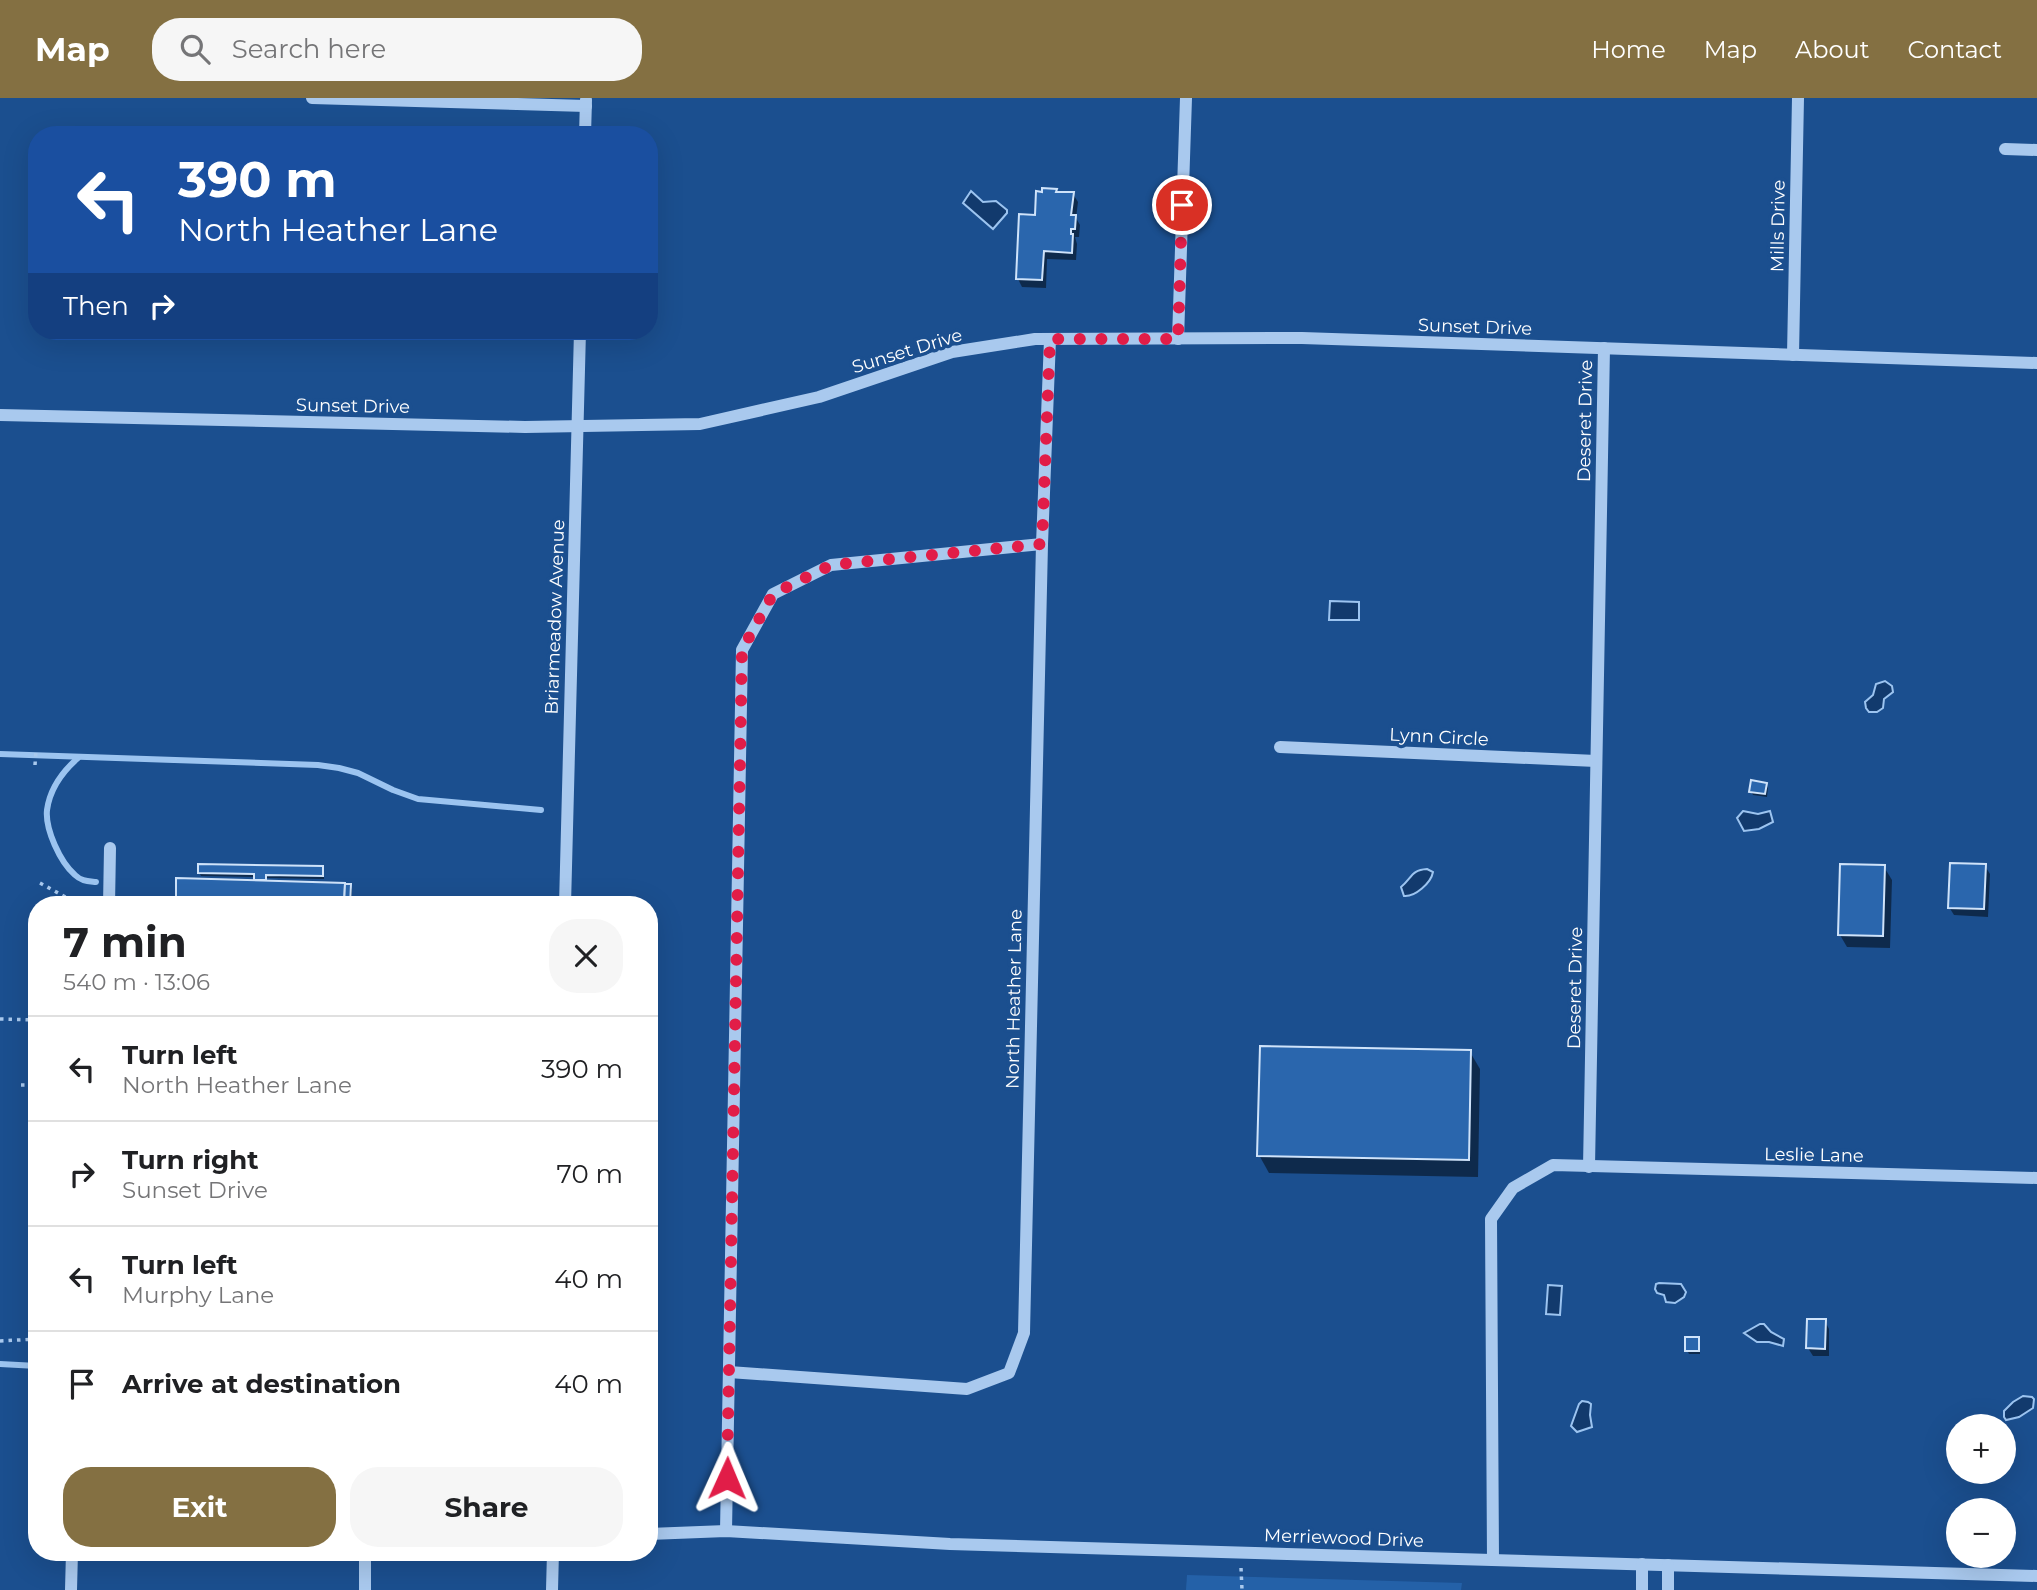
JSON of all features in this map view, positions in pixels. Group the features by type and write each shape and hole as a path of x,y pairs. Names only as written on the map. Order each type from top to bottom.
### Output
{"street":[{"path":"312,98 586,102 586,126"},
{"path":"1178,339 1186,98"},
{"name":"Mills Drive","path":"1793,355 1798,98"},
{"path":"2005,149 2037,150"},
{"name":"Sunset Drive","path":"0,415 511,426 700,424 819,397 952,352 1035,339 1302,338 2037,363"},
{"name":"North Heather Lane","path":"729,1372 967,1389 1009,1373 1024,1333 1042,544 1050,339"},
{"name":"Briarmeadow Avenue","path":"565,896 580,340"},
{"name":"Deseret Drive","path":"1589,1167 1604,348"},
{"path":"726,1531 742,650 773,594 831,565 1042,544"},
{"name":"Lynn Circle","path":"1280,747 1596,761"},
{"path":"109,896 110,848"},
{"path":"1493,1560 1491,1219 1513,1188 1553,1165 1589,1167"},
{"name":"Leslie Lane","path":"1589,1167 2037,1178"},
{"name":"Merriewood Drive","path":"658,1534 726,1531 950,1544 2037,1576"},
{"path":"71,1590 72,1561"},
{"path":"365,1561 366,1590"},
{"path":"552,1590 553,1561"},
{"path":"1642,1564 1642,1590"},
{"path":"1668,1565 1668,1590"}],"path":[{"path":"35,765 36,750"},
{"path":"40,883 64,896"},
{"path":"0,1019 28,1020"},
{"path":"22,1085 28,1085"},
{"path":"0,1341 28,1339"},
{"path":"1240,1552 1242,1590"}],"shaded area":[{"path":"971,191 983,202 996,201 1007,210 993,229 963,203"},
{"path":"1330,601 1359,602 1359,620 1329,620"},
{"path":"1885,681 1892,686 1893,692 1884,699 1883,708 1877,712 1869,712 1865,702 1873,695 1876,684"},
{"path":"1743,811 1758,814 1770,811 1773,822 1759,829 1744,831 1737,818"},
{"path":"1427,869 1433,872 1426,885 1413,894 1404,896 1401,887 1415,873"},
{"path":"1659,1283 1681,1284 1686,1292 1684,1297 1675,1303 1666,1302 1664,1295 1657,1293 1655,1289"},
{"path":"1548,1285 1562,1286 1560,1315 1546,1314"},
{"path":"1764,1324 1771,1332 1784,1339 1783,1346 1757,1342 1744,1333"},
{"path":"2023,1396 2034,1399 2033,1408 2016,1418 2016,1414 2004,1414 2013,1402"},
{"path":"1582,1401 1591,1404 1592,1427 1577,1432 1571,1426"},
{"path":"1187,1575 1462,1583 1461,1590 1186,1590"}],"building":[{"path":"1042,188 1057,189 1056,192 1074,192 1071,215 1076,215 1075,229 1071,229 1072,253 1044,251 1042,280 1016,279 1019,214 1035,215 1036,191 1042,192"},
{"path":"1751,780 1767,783 1765,794 1749,792"},
{"path":"1950,863 1986,864 1984,909 1948,908"},
{"path":"198,864 323,866 323,876 266,875 266,880 254,880 254,874 198,873"},
{"path":"1840,864 1885,865 1883,936 1838,935"},
{"path":"176,878 345,883 344,896 176,896"},
{"path":"345,884 351,884 350,896 344,896"},
{"path":"1260,1046 1471,1050 1469,1160 1257,1156"},
{"path":"1807,1319 1826,1319 1825,1349 1806,1348"},
{"path":"1685,1337 1699,1337 1699,1351 1685,1351"}],"waterway":[{"path":"0,754 318,765 358,773 418,799 541,810"},
{"path":"78,758 54,788 47,810 48,826 69,869 80,878 96,882"},
{"path":"0,1364 28,1366"}],"route":[{"path":"727,1478 742,650 773,594 831,565 1042,544 1050,339 1178,339 1182,205"}]}
